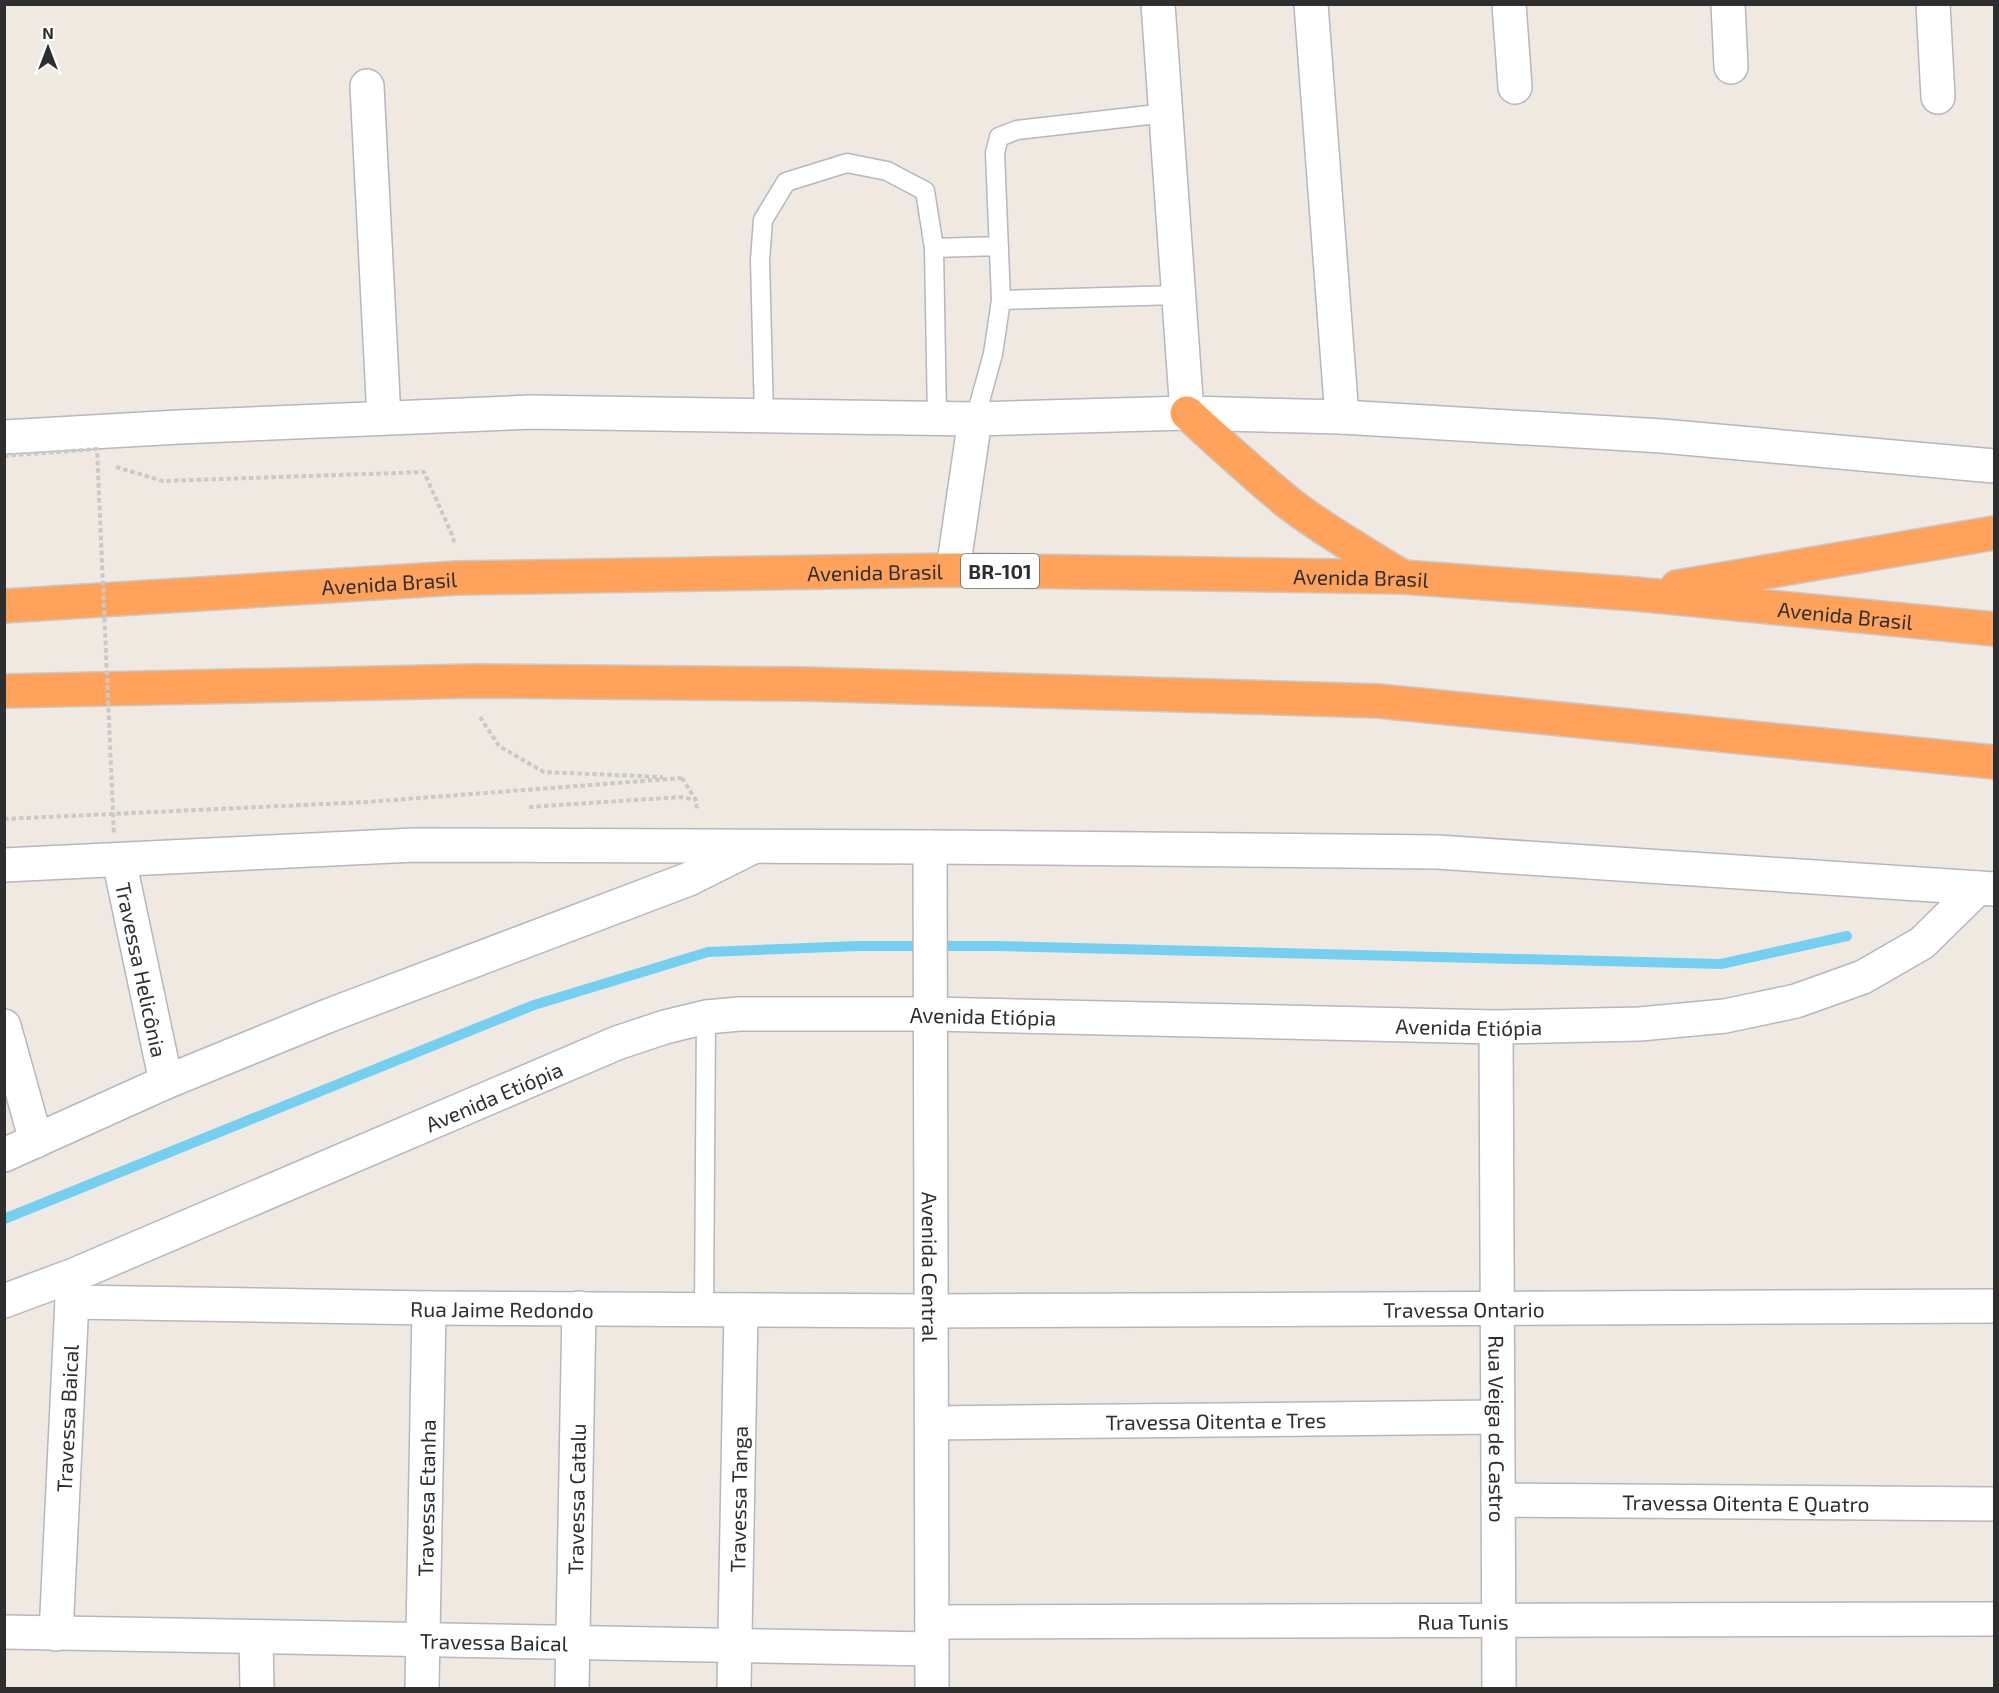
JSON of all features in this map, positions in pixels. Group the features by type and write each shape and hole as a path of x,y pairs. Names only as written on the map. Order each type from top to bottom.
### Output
{"highway":[{"path":"1187,413 1242,464 1292,505 1403,577"},
{"path":"1636,594 1995,532"},
{"name":"Avenida Brasil","path":"4,606 457,578 953,570 1403,577 1636,594 1995,629"},
{"path":"4,691 473,681 802,684 1378,701 1995,762"}],"street":[{"path":"1158,4 1187,413"},
{"path":"1311,4 1342,417"},
{"path":"1509,4 1515,87"},
{"path":"1728,4 1731,67"},
{"path":"1933,4 1938,98"},
{"path":"367,86 384,418"},
{"path":"4,437 190,426 531,412 975,419 1187,413 1342,417 1662,436 1995,466"},
{"path":"953,570 975,419"},
{"path":"4,865 117,848 414,845 1437,852 1986,888"},
{"path":"4,1155 166,1082 330,1015 689,879 753,847"},
{"name":"Avenida Central","path":"930,847 932,1689"},
{"name":"Travessa Helicônia","path":"117,848 166,1082"},
{"name":"Avenida Etiópia","path":"4,1301 73,1288 617,1042 706,1017 740,1014 932,1014 1496,1027 1640,1024 1725,1016 1796,1001 1863,977 1922,943 1986,888"},
{"path":"4,1026 36,1141"},
{"name":"Rua Veiga de Castro","path":"1496,1027 1499,1689"},
{"name":"Rua Jaime Redondo","path":"73,1288 429,1308 932,1311"},
{"name":"Travessa Baical","path":"56,1634 73,1288"},
{"name":"Travessa Ontario","path":"932,1311 1995,1306"},
{"name":"Travessa Etanha","path":"422,1689 429,1308"},
{"name":"Travessa Catalu","path":"572,1689 579,1308"},
{"name":"Travessa Tanga","path":"734,1689 741,1310"},
{"name":"Travessa Oitenta e Tres","path":"932,1423 1497,1417"},
{"name":"Travessa Oitenta E Quatro","path":"1498,1500 1995,1504"},
{"name":"Rua Tunis","path":"932,1636 1498,1620 1995,1619"},
{"name":"Travessa Baical","path":"4,1632 735,1646 932,1636"},
{"path":"256,1637 256,1689"}],"lane":[{"path":"975,419 993,354 1001,300 995,153 999,137 1017,130 1166,113"},
{"path":"764,416 760,260 763,220 786,182 847,163 887,171 925,191 934,248 937,418"},
{"path":"934,248 999,246"},
{"path":"1001,300 1178,295"},
{"path":"704,1310 706,1017"}],"path":[{"path":"4,456 97,449 117,848"},
{"path":"113,466 163,481 424,472 453,537 457,578"},
{"path":"473,681 475,708 499,746 544,772 682,778"},
{"path":"682,778 696,800 700,846"},
{"path":"4,819 367,802 682,778"},
{"path":"681,797 696,800"}],"waterway":[{"path":"4,1219 534,1005 708,952 858,946 996,946 1721,964 1847,936"}]}
